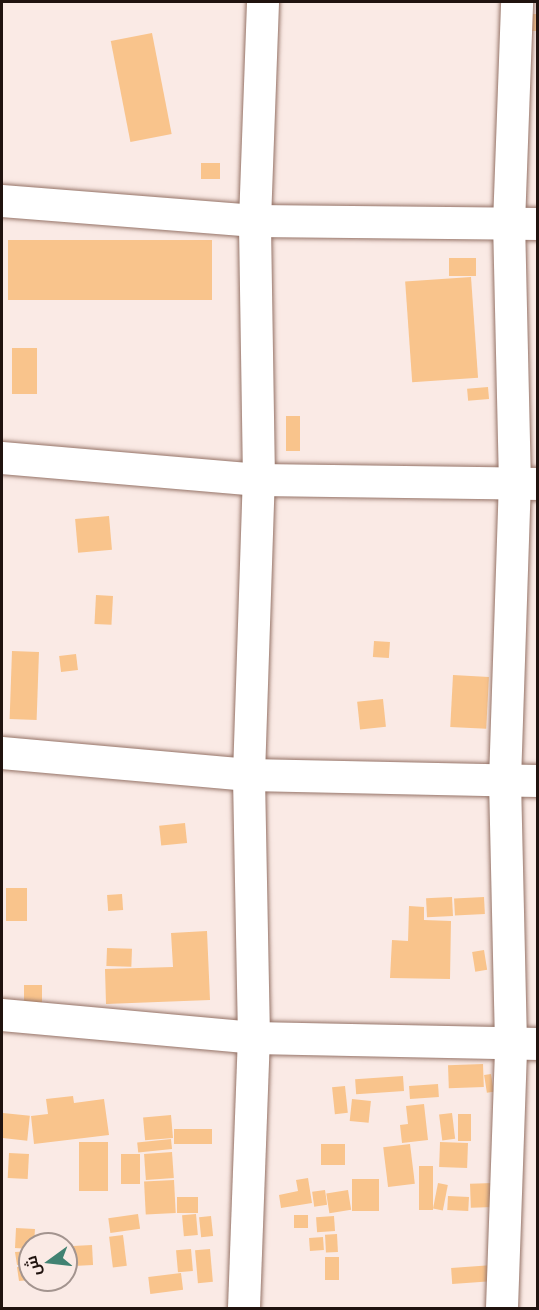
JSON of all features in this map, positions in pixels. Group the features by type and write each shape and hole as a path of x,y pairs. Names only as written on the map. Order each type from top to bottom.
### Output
{"street":[{"path":"244,1308 254,1038 249,775 260,480 255,221 263,2"},
{"path":"502,1308 524,1044 505,781 526,484 523,224 517,2"},
{"path":"2,201 255,221 523,224"},
{"path":"2,458 260,480 526,484"},
{"path":"2,753 249,775 537,781"},
{"path":"2,1015 254,1038 524,1044"}],"building":[{"path":"524,14 538,14 538,31 524,31"},
{"path":"152,33 172,134 130,142 111,41"},
{"path":"201,163 220,163 220,179 201,179"},
{"path":"8,240 212,240 212,300 8,300"},
{"path":"449,258 476,258 476,276 449,276"},
{"path":"471,277 478,378 412,382 405,282"},
{"path":"12,348 37,348 37,394 12,394"},
{"path":"488,387 489,399 468,401 467,389"},
{"path":"286,416 300,416 300,451 286,451"},
{"path":"109,516 112,550 78,553 75,519"},
{"path":"96,595 113,596 111,625 94,624"},
{"path":"374,641 390,642 389,658 373,657"},
{"path":"12,651 39,652 37,720 10,719"},
{"path":"76,654 78,670 61,672 59,656"},
{"path":"453,675 489,677 486,729 450,727"},
{"path":"383,699 386,727 360,730 357,702"},
{"path":"185,823 187,843 161,846 159,826"},
{"path":"6,888 27,888 27,921 6,921"},
{"path":"122,894 123,910 108,911 107,895"},
{"path":"452,897 453,916 427,917 426,898"},
{"path":"484,897 485,914 455,916 454,899"},
{"path":"409,906 424,907 424,920 451,921 450,979 390,978 392,940 408,941"},
{"path":"207,931 210,1000 106,1004 105,969 173,967 171,933"},
{"path":"107,948 132,949 131,967 106,966"},
{"path":"484,950 487,970 475,972 472,952"},
{"path":"24,985 42,985 42,1003 24,1003"},
{"path":"483,1064 484,1087 449,1088 448,1065"},
{"path":"491,1074 494,1092 487,1093 484,1075"},
{"path":"403,1076 404,1091 356,1094 355,1079"},
{"path":"438,1084 439,1097 410,1099 409,1086"},
{"path":"345,1086 348,1113 335,1114 332,1087"},
{"path":"73,1096 74,1103 104,1099 109,1135 34,1144 31,1116 48,1114 46,1099"},
{"path":"352,1099 371,1101 369,1123 350,1121"},
{"path":"424,1104 428,1140 402,1143 400,1125 408,1124 406,1106"},
{"path":"3,1113 30,1116 27,1141 2,1138"},
{"path":"452,1113 455,1139 442,1140 439,1115"},
{"path":"458,1114 471,1114 471,1141 458,1141"},
{"path":"171,1115 173,1138 145,1140 143,1117"},
{"path":"174,1129 212,1129 212,1144 174,1144"},
{"path":"171,1139 172,1149 138,1152 137,1143"},
{"path":"79,1142 108,1142 108,1191 79,1191"},
{"path":"440,1142 468,1143 467,1168 439,1167"},
{"path":"321,1144 345,1144 345,1165 321,1165"},
{"path":"410,1144 415,1184 388,1187 383,1147"},
{"path":"172,1152 174,1178 146,1180 144,1154"},
{"path":"9,1153 29,1154 28,1179 8,1178"},
{"path":"121,1154 140,1154 140,1184 121,1184"},
{"path":"419,1166 433,1166 433,1210 419,1210"},
{"path":"308,1178 312,1203 281,1208 279,1195 298,1191 296,1180"},
{"path":"352,1179 379,1179 379,1211 352,1211"},
{"path":"174,1180 176,1213 146,1215 144,1182"},
{"path":"438,1183 448,1185 443,1210 433,1209"},
{"path":"493,1183 494,1207 471,1208 470,1184"},
{"path":"325,1190 327,1205 314,1207 312,1192"},
{"path":"348,1190 351,1210 329,1213 326,1193"},
{"path":"448,1196 469,1197 468,1211 447,1210"},
{"path":"177,1197 198,1197 198,1213 177,1213"},
{"path":"138,1214 140,1229 110,1233 108,1218"},
{"path":"196,1214 198,1235 184,1236 182,1215"},
{"path":"294,1215 308,1215 308,1228 294,1228"},
{"path":"211,1216 213,1236 201,1237 199,1217"},
{"path":"334,1216 335,1231 317,1232 316,1217"},
{"path":"16,1228 35,1229 35,1232 18,1232 18,1248 15,1248"},
{"path":"337,1234 338,1252 326,1253 325,1235"},
{"path":"123,1235 127,1266 113,1267 109,1237"},
{"path":"323,1237 324,1250 310,1251 309,1238"},
{"path":"92,1245 93,1265 78,1266 78,1246"},
{"path":"191,1249 193,1271 178,1272 176,1250"},
{"path":"210,1249 213,1282 198,1283 195,1250"},
{"path":"15,1252 18,1252 18,1265 17,1265"},
{"path":"325,1257 339,1257 339,1280 325,1280"},
{"path":"493,1265 494,1281 452,1284 451,1268"},
{"path":"181,1273 183,1290 150,1294 148,1277"}]}
